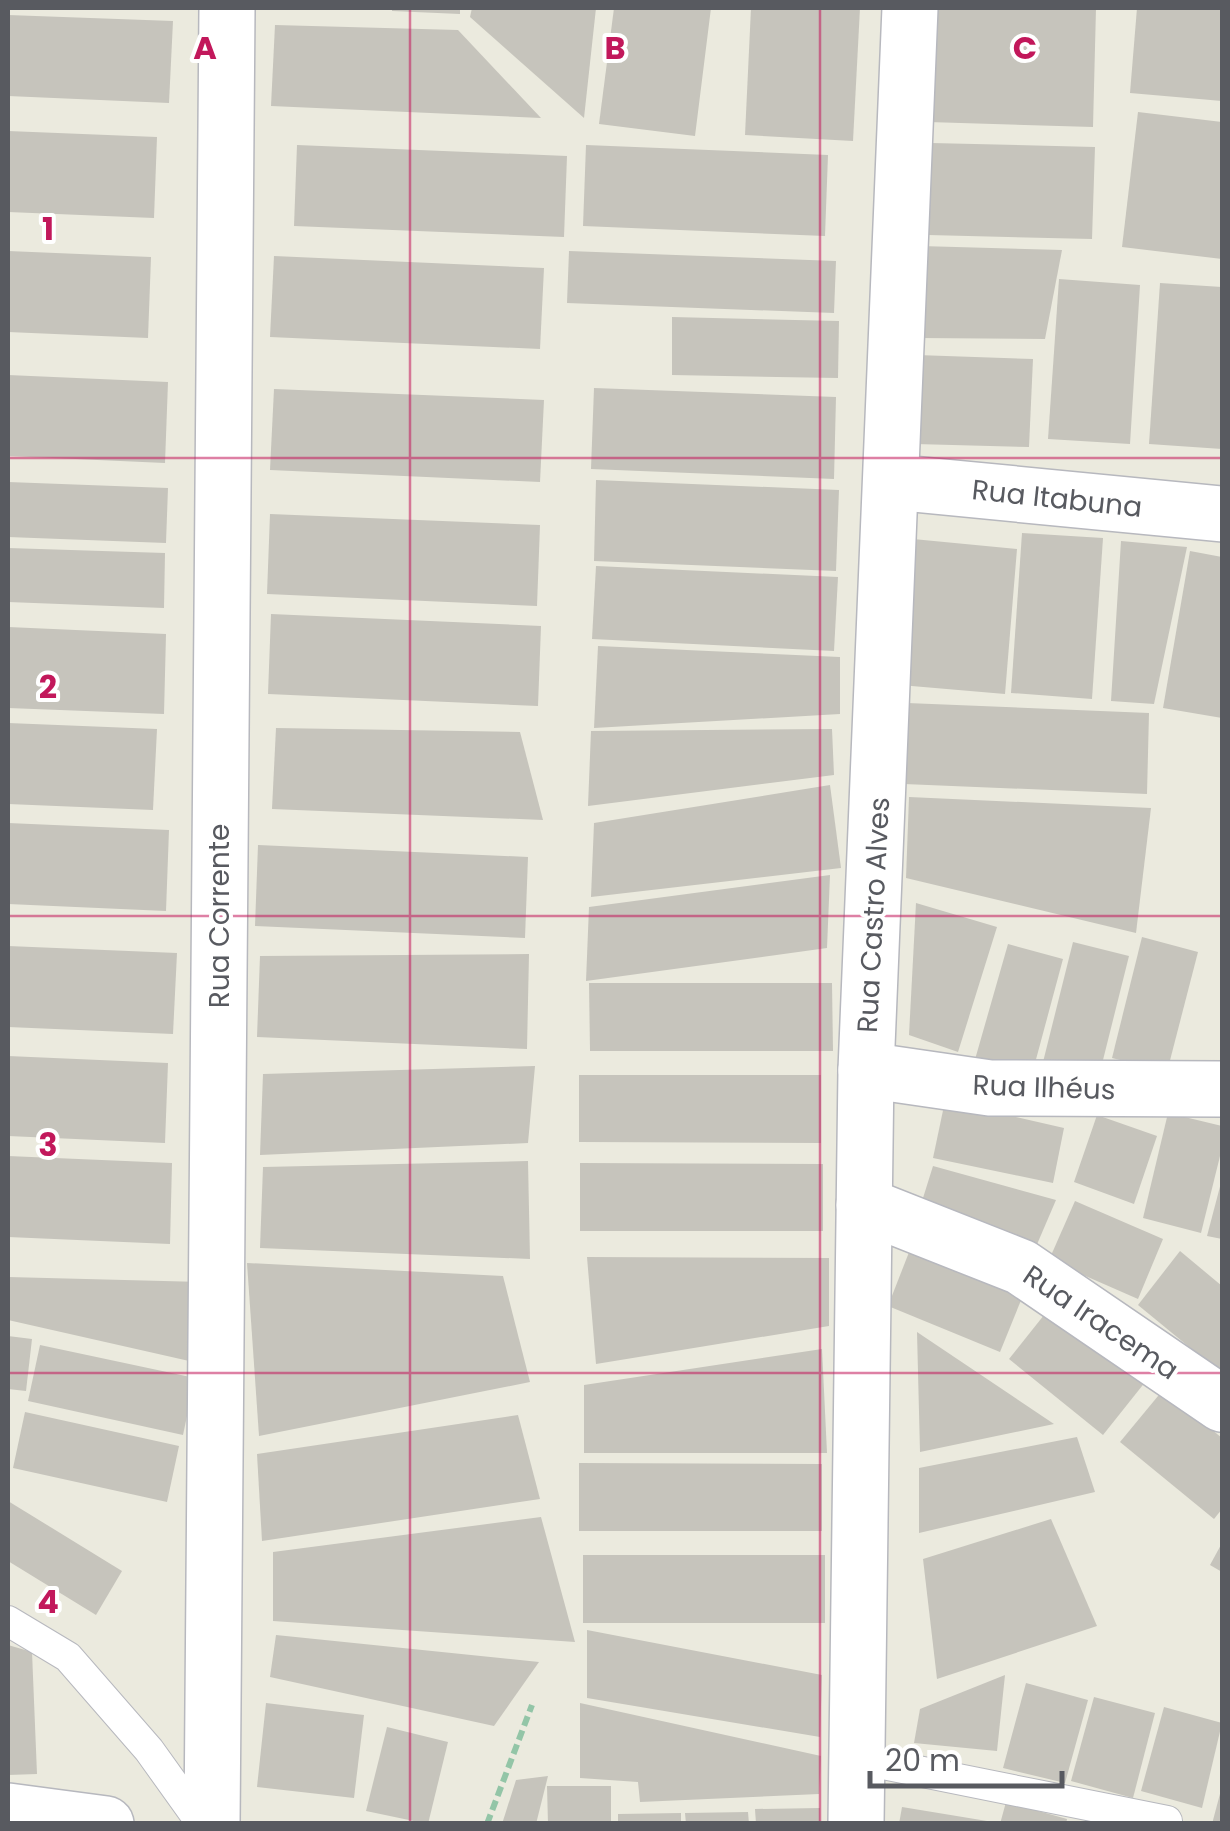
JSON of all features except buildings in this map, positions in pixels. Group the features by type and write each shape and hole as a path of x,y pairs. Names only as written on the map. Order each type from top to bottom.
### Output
{"street":[{"name":"Rua Corrente","path":"212,1824 226,8"},
{"name":"Rua Castro Alves","path":"856,1824 866,1070 910,8"},
{"name":"Rua Itabuna","path":"892,482 1222,514"},
{"name":"Rua Ilhéus","path":"866,1070 990,1088 1222,1088"},
{"name":"Rua Iracema","path":"864,1205 1020,1267 1222,1404"},
{"path":"8,1811 106,1824"}],"lane":[{"path":"8,1621 68,1657 149,1750 202,1824"},
{"path":"858,1759 1168,1821"}],"path":[{"path":"487,1824 532,1705"}]}
